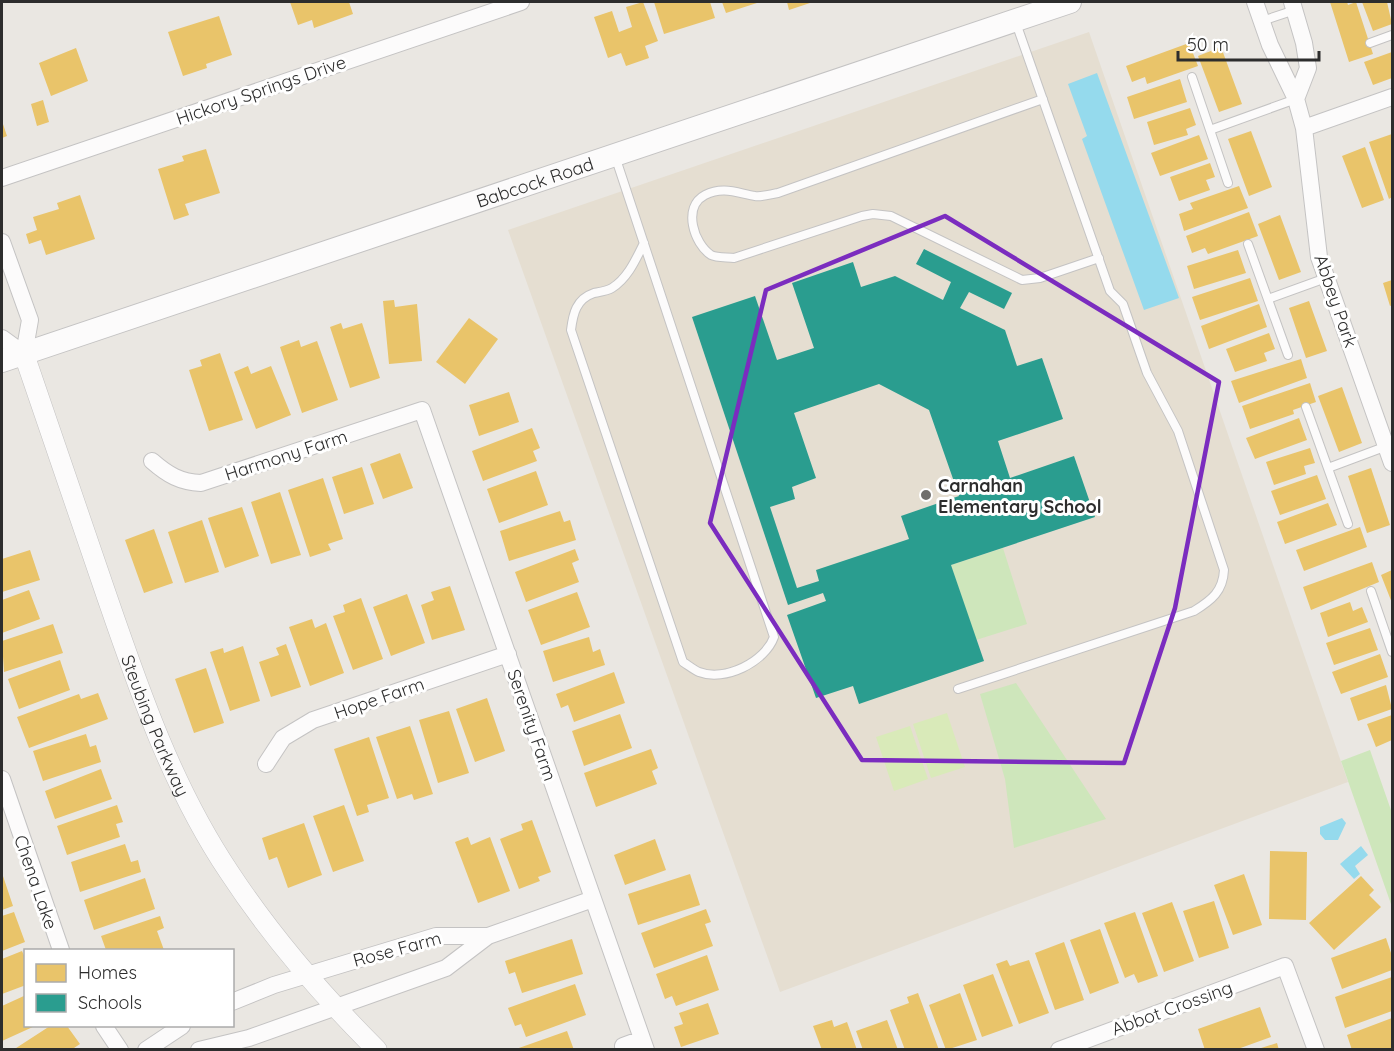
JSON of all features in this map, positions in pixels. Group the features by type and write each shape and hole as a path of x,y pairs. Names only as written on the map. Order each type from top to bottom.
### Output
{"main road":[{"name":"Babcock Road","path":"2,361 1070,2"}],"street":[{"name":"Hickory Springs Drive","path":"2,178 521,2"},
{"name":"Abbey Park","path":"1255,2 1270,45 1296,99 1304,128 1319,256 1392,463"},
{"path":"1294,6 1308,68 1296,99"},
{"path":"1304,128 1392,97"},
{"path":"2,242 30,320 24,354 2,338"},
{"name":"Steubing Parkway","path":"24,354 151,723 185,795 228,872 307,975 377,1050"},
{"name":"Harmony Farm","path":"152,461 165,473 182,482 201,483 423,410"},
{"name":"Serenity Farm","path":"423,410 644,1044 623,1046"},
{"name":"Hope Farm","path":"266,764 283,738 313,720 508,654"},
{"name":"Chena Lake","path":"2,779 60,949"},
{"name":"Rose Farm","path":"199,1050 249,1038 337,1009 446,968 488,936 593,899"},
{"name":"Rose Farm","path":"234,1001 307,975 436,936 488,936"},
{"name":"Abbot Crossing","path":"1059,1050 1285,966 1316,1050"},
{"path":"105,1027 120,1050"},
{"path":"146,1050 180,1027"}],"lane":[{"path":"1262,21 1294,6"},
{"path":"958,689 1194,611 1218,592 1224,570 1178,431 1147,373 1123,304 1110,291 1015,20"},
{"path":"1370,43 1392,35"},
{"path":"1192,77 1228,183"},
{"path":"1043,99 778,193 757,196 725,190 704,196 697,203 693,227 699,243 713,256 734,258 862,216 891,216 1022,280 1040,278 1099,258"},
{"path":"1210,130 1296,99"},
{"path":"615,154 774,637 770,649 754,663 717,675 699,672 683,662 571,330 573,312 580,301 591,294 612,289 632,268 644,243"},
{"path":"1248,244 1288,355"},
{"path":"1268,299 1326,278"},
{"path":"1306,407 1348,524"},
{"path":"1328,468 1387,446"},
{"path":"1371,591 1392,648"}],"highlighted area":[{"path":"945,216 1219,382 1175,608 1124,763 862,760 710,523 766,290"}],"shaded area":[{"name":"Carnahan Elementary School","path":"1089,32 1348,782 780,992 508,230"}],"green space":[{"path":"1003,548 1027,624 976,640 951,565"},
{"path":"1016,683 1106,819 1014,848 1005,779 980,694"},
{"path":"947,713 965,767 931,778 913,724"},
{"path":"910,726 928,779 894,791 876,737"},
{"path":"1370,750 1392,813 1392,907 1341,761"}],"water":[{"path":"1097,73 1179,298 1144,310 1082,139 1087,136 1068,84"},
{"path":"1342,818 1346,823 1338,840 1325,840 1320,834 1320,827"},
{"path":"1361,846 1368,855 1355,866 1360,874 1354,879 1340,864"}],"building: Homes":[{"path":"290,2 349,2 353,14 314,28 312,20 298,25"},
{"path":"643,2 658,41 645,46 649,58 626,66 621,53 608,58 594,17 612,11 619,32 632,27 626,7"},
{"path":"654,2 710,2 715,18 664,34"},
{"path":"722,2 760,2 726,13"},
{"path":"787,2 813,2 789,10"},
{"path":"1330,2 1347,2 1348,5 1356,2 1373,54 1349,62"},
{"path":"1362,2 1387,2 1392,24 1373,31"},
{"path":"219,16 232,55 206,64 207,68 183,76 168,32"},
{"path":"1189,43 1198,66 1147,84 1145,77 1132,82 1126,66"},
{"path":"1221,47 1242,104 1219,112 1198,56"},
{"path":"76,48 88,81 51,96 39,63"},
{"path":"1392,52 1392,78 1373,85 1364,62"},
{"path":"1180,79 1187,102 1134,119 1127,97"},
{"path":"43,100 49,122 37,126 31,104"},
{"path":"1190,108 1196,125 1186,129 1188,135 1154,145 1147,122"},
{"path":"2,121 7,136 2,138"},
{"path":"1251,131 1272,187 1249,196 1228,139"},
{"path":"1392,134 1392,197 1389,199 1369,142"},
{"path":"1199,135 1208,159 1160,176 1151,153"},
{"path":"1365,147 1384,200 1362,208 1342,156"},
{"path":"206,149 220,193 185,204 189,215 174,220 158,169 184,161 182,156"},
{"path":"1210,163 1215,177 1206,180 1210,190 1179,201 1170,177"},
{"path":"1239,186 1248,208 1184,231 1179,214 1193,209 1190,203"},
{"path":"80,195 95,239 46,255 41,240 29,244 26,234 37,230 33,217 59,209 57,203"},
{"path":"1249,212 1258,236 1208,254 1205,248 1192,253 1186,236"},
{"path":"1280,215 1301,272 1279,280 1258,224"},
{"path":"1238,250 1246,273 1194,289 1187,266"},
{"path":"1250,278 1258,301 1200,320 1192,297"},
{"path":"1392,280 1392,305 1390,306 1383,283"},
{"path":"394,300 395,307 417,304 422,361 389,364 383,301"},
{"path":"1309,301 1327,351 1306,358 1289,308"},
{"path":"1259,304 1267,327 1209,349 1201,326"},
{"path":"469,318 498,339 465,384 436,362"},
{"path":"341,323 343,329 362,323 380,378 350,388 330,327"},
{"path":"1269,333 1275,349 1264,353 1267,361 1235,372 1226,349"},
{"path":"299,340 301,347 317,341 338,400 302,413 280,347"},
{"path":"220,353 243,420 209,431 189,370 202,366 200,360"},
{"path":"1301,359 1307,378 1239,403 1231,381"},
{"path":"248,366 251,374 271,366 291,415 256,429 234,372"},
{"path":"1310,383 1316,402 1293,410 1294,414 1250,429 1242,406"},
{"path":"1342,387 1362,443 1339,452 1318,396"},
{"path":"509,392 519,422 479,436 469,405"},
{"path":"1299,418 1307,440 1255,459 1246,438"},
{"path":"532,428 540,448 533,451 537,461 483,481 472,451"},
{"path":"1310,448 1315,463 1304,466 1306,474 1274,485 1266,462"},
{"path":"400,453 413,488 383,499 370,464"},
{"path":"362,467 374,504 344,514 332,477"},
{"path":"1371,468 1390,525 1367,533 1348,476"},
{"path":"536,471 548,505 499,523 487,489"},
{"path":"1317,475 1326,499 1280,515 1271,491"},
{"path":"323,478 343,539 328,544 331,550 310,557 288,490"},
{"path":"280,492 301,555 271,564 251,502"},
{"path":"1328,503 1337,525 1285,544 1277,522"},
{"path":"242,507 259,556 225,568 208,518"},
{"path":"560,511 564,522 570,520 576,540 509,561 500,531"},
{"path":"202,520 219,572 185,583 168,532"},
{"path":"1360,527 1367,547 1304,571 1296,550"},
{"path":"154,529 173,583 144,593 125,540"},
{"path":"575,549 579,560 572,563 579,582 526,602 515,572"},
{"path":"30,550 40,580 2,592 2,559"},
{"path":"1372,562 1379,582 1311,610 1303,587"},
{"path":"1392,570 1392,603 1381,575"},
{"path":"450,586 465,630 432,640 421,605 434,600 431,592"},
{"path":"29,590 40,619 2,633 2,600"},
{"path":"577,592 590,627 541,645 528,610"},
{"path":"407,594 425,643 391,656 373,607"},
{"path":"361,598 383,659 353,670 333,616 345,612 343,605"},
{"path":"1350,602 1353,611 1362,607 1368,622 1328,637 1320,613"},
{"path":"312,619 315,628 326,623 344,673 310,686 289,627"},
{"path":"53,624 63,653 4,672 2,641"},
{"path":"1370,628 1378,650 1334,665 1326,643"},
{"path":"589,637 593,652 600,649 605,665 553,682 543,651"},
{"path":"286,644 301,687 271,697 259,662 279,655 276,648"},
{"path":"243,646 260,701 230,711 210,652 223,648 224,653"},
{"path":"1380,654 1388,677 1341,694 1332,672"},
{"path":"60,660 70,690 19,709 8,679"},
{"path":"206,668 224,723 194,733 175,679"},
{"path":"614,672 625,703 574,722 568,705 561,708 556,694"},
{"path":"1386,685 1392,709 1358,721 1350,698"},
{"path":"98,693 108,719 29,748 17,717 79,694 81,699"},
{"path":"487,698 505,751 475,762 456,709"},
{"path":"449,711 469,773 438,783 419,720"},
{"path":"620,714 632,748 584,766 572,731"},
{"path":"1392,715 1392,740 1376,747 1367,724"},
{"path":"410,726 433,794 414,800 412,794 397,799 376,737"},
{"path":"86,734 90,747 96,745 101,762 43,781 33,751"},
{"path":"369,737 389,798 367,805 369,812 357,816 334,749"},
{"path":"651,749 658,768 652,771 657,784 596,807 584,773"},
{"path":"101,769 112,799 55,819 45,791"},
{"path":"117,805 123,822 116,824 120,837 67,855 57,826"},
{"path":"344,805 364,861 333,872 313,816"},
{"path":"532,820 551,872 538,877 540,881 519,889 500,839 523,830 521,824"},
{"path":"304,823 322,875 288,888 277,857 269,860 262,838"},
{"path":"468,837 471,845 490,837 510,891 478,903 455,842"},
{"path":"655,839 666,870 625,885 614,855"},
{"path":"125,844 131,862 138,860 141,872 80,892 71,862"},
{"path":"1270,851 1307,852 1306,920 1269,919"},
{"path":"2,873 13,906 2,910"},
{"path":"690,874 700,905 638,925 628,894"},
{"path":"1244,874 1262,925 1233,935 1214,885"},
{"path":"1361,876 1374,890 1369,895 1381,907 1334,950 1309,923"},
{"path":"145,878 155,909 94,930 84,900"},
{"path":"1214,901 1229,948 1199,958 1183,911"},
{"path":"1172,902 1194,961 1164,972 1142,913"},
{"path":"706,909 711,922 705,924 713,946 654,968 641,933"},
{"path":"14,912 25,942 2,951 2,916"},
{"path":"1135,912 1158,976 1138,983 1134,974 1125,978 1104,923"},
{"path":"160,916 164,928 157,931 164,949 106,949 101,936"},
{"path":"1100,929 1119,983 1090,994 1070,940"},
{"path":"1386,938 1392,956 1392,970 1342,989 1331,958"},
{"path":"572,939 583,974 522,993 515,972 509,974 505,961"},
{"path":"1064,942 1084,1000 1055,1010 1035,953"},
{"path":"22,951 24,956 24,986 2,994 2,959"},
{"path":"707,955 719,990 676,1006 672,996 665,999 656,974"},
{"path":"1007,960 1010,966 1029,960 1049,1013 1019,1024 996,964"},
{"path":"993,974 1013,1026 982,1037 963,985"},
{"path":"1392,977 1392,1011 1345,1028 1335,997"},
{"path":"575,984 586,1015 526,1037 521,1024 515,1026 508,1008"},
{"path":"918,993 939,1050 905,1050 890,1010 909,1003 907,997"},
{"path":"960,993 977,1040 946,1050 929,1005"},
{"path":"24,996 24,1027 33,1027 2,1041 2,1006"},
{"path":"708,1003 719,1034 681,1047 674,1027 683,1024 679,1013"},
{"path":"1260,1007 1271,1037 1235,1050 1205,1050 1198,1029"},
{"path":"1392,1018 1392,1050 1352,1050 1347,1035"},
{"path":"832,1020 834,1027 847,1022 857,1050 822,1050 813,1026"},
{"path":"887,1020 898,1050 863,1050 856,1031"},
{"path":"48,1027 68,1027 80,1044 71,1050 13,1050"},
{"path":"567,1031 574,1050 516,1050 516,1049"},
{"path":"1277,1043 1279,1050 1258,1050 1258,1049"}],"building: Schools":[{"path":"924,249 1012,293 1004,309 969,292 960,308 1005,330 1017,366 1042,358 1063,419 998,441 1010,478 1074,456 1095,517 951,565 984,661 859,704 853,686 816,698 787,615 826,601 823,593 788,605 692,317 755,296 777,360 814,348 792,283 853,262 861,287 895,276 943,300 951,282 916,264","holes":["879,384 929,410 959,496 901,516 909,539 816,570 819,581 797,588 770,507 795,499 792,487 816,478 794,413"]}],"place":[{"name":"Carnahan Elementary School","path":"926,495"}]}
